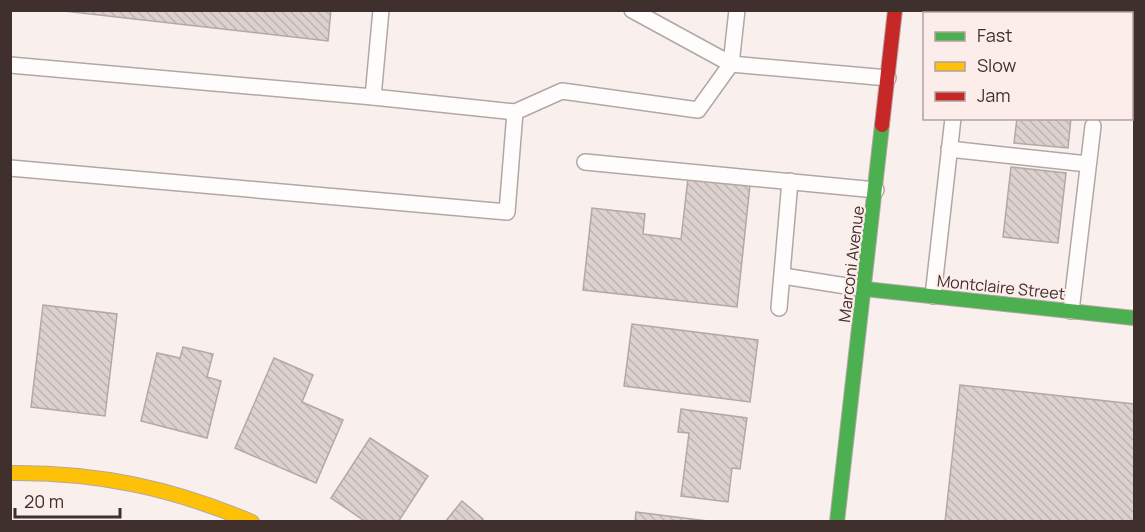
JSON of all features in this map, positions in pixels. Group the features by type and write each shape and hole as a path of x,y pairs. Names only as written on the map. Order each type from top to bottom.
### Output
{"street":[{"name":"Marconi Avenue","path":"837,522 895,10"},
{"name":"Montclaire Street","path":"865,289 1134,318"},
{"path":"10,473 88,475 142,484 194,498 252,522"}],"lane":[{"path":"372,97 381,10"},
{"path":"632,10 731,64 888,78"},
{"path":"10,65 515,112 562,91 698,110 731,64 737,10"},
{"path":"10,168 507,212 515,112"},
{"path":"933,296 953,120"},
{"path":"1071,311 1093,126"},
{"path":"949,149 1089,164"},
{"path":"585,162 876,190"},
{"path":"779,308 790,181"},
{"path":"783,276 865,289"}],"building":[{"path":"55,10 331,10 328,41"},
{"path":"1031,10 1084,10 1084,12 1030,12"},
{"path":"1017,120 1071,120 1068,148 1014,143"},
{"path":"1011,167 1066,173 1058,243 1003,237"},
{"path":"688,178 750,185 737,307 583,290 592,208 645,214 643,234 681,239"},
{"path":"43,305 117,314 105,416 31,407"},
{"path":"632,324 758,340 750,402 624,386"},
{"path":"183,347 213,354 207,377 221,381 207,438 141,421 157,353 180,358"},
{"path":"274,358 313,375 302,402 343,420 316,483 235,448"},
{"path":"960,385 1134,404 1134,522 945,522"},
{"path":"681,409 747,418 740,469 732,468 728,502 681,496 689,433 678,432"},
{"path":"370,438 428,476 398,522 366,522 331,498"},
{"path":"462,501 483,519 480,522 445,522"},
{"path":"636,512 716,522 635,522"}],"traffic: fast":[{"path":"837,522 882,125"},
{"path":"865,289 1134,318"}],"traffic: slow":[{"path":"10,473 73,475 134,484 193,500 252,522"}],"traffic: jam":[{"path":"882,125 895,10"}]}
